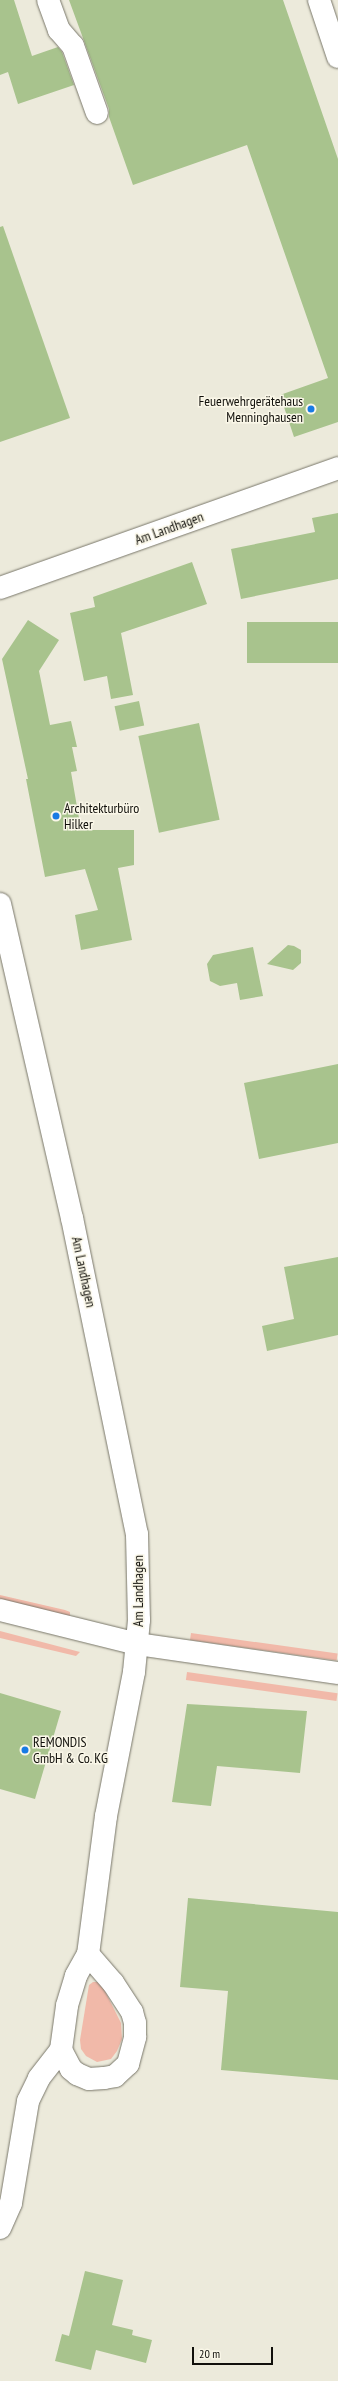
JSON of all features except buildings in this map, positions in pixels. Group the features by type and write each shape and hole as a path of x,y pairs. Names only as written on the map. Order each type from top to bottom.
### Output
{"street":[{"path":"48,0 59,30 73,46 97,113"},
{"path":"319,0 338,57"},
{"name":"Am Landhagen","path":"0,588 338,468"},
{"name":"Am Landhagen","path":"0,904 72,1218 123,1455 137,1534 139,1620 134,1672 106,1816 88,1954 76,1976 68,2006 61,2050"},
{"name":"Am Landhagen","path":"0,1610 137,1644 338,1673"},
{"path":"0,2228 11,2203 28,2101 39,2078 61,2050 71,2069 89,2079 115,2076 128,2064 133,2051 135,2037 132,2012 113,1983 88,1954"}],"shaded area":[{"path":"0,1595 65,1610 70,1612 70,1617 0,1602"},
{"path":"0,1631 80,1652 76,1656 0,1638"},
{"path":"191,1633 338,1654 337,1661 190,1640"},
{"path":"187,1672 338,1693 336,1701 186,1680"},
{"path":"93,1982 98,1982 102,1985 121,2023 122,2039 117,2051 111,2059 97,2062 86,2056 81,2049 80,2040 89,1985"}],"place":[{"name":"Feuerwehrgerätehaus Menninghausen","path":"311,409"},
{"name":"Architekturbüro Hilker","path":"56,816"},
{"name":"REMONDIS GmbH & Co. KG","path":"25,1750"}]}
